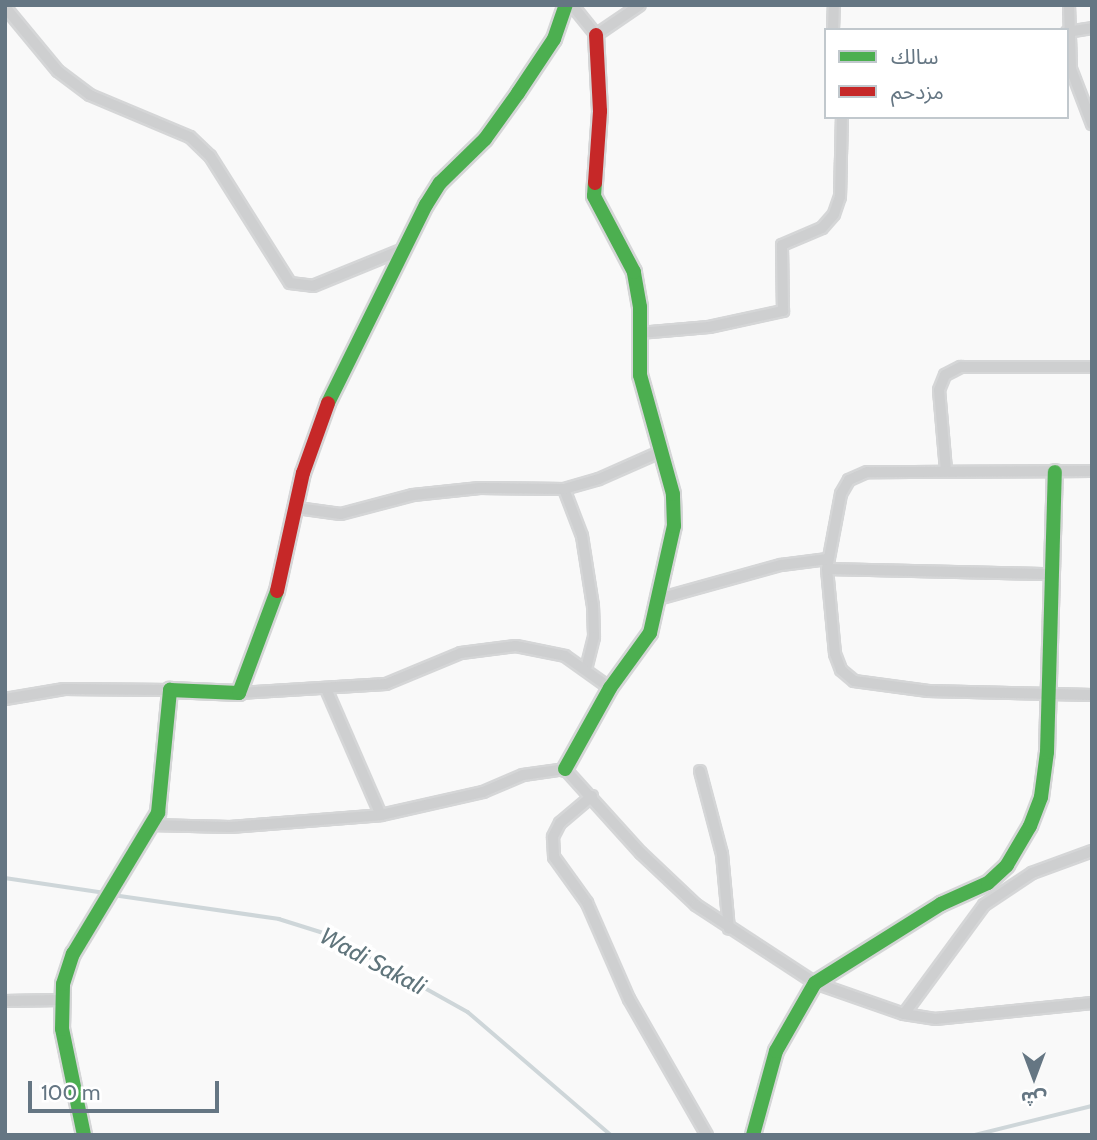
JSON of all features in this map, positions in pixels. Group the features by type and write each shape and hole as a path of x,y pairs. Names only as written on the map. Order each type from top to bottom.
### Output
{"street":[{"path":"239,694 285,571 315,432 401,250 440,183 485,139 518,93 554,39 566,5"},
{"path":"565,769 610,688 650,633 674,526 673,494 640,375 634,272 594,196 600,111 596,35 572,5"},
{"path":"596,35 640,5"},
{"path":"833,28 834,5"},
{"path":"1069,5 1071,69 1092,124"},
{"path":"5,6 58,71 90,95 190,137 210,156 290,283 313,286 401,250"},
{"path":"1069,31 1092,28"},
{"path":"639,333 709,327 736,318 783,311 782,245 822,228 834,214 840,197 842,119"},
{"path":"946,470 939,390 945,375 961,367 1092,367"},
{"path":"298,509 341,514 413,495 466,489 564,489 599,479 660,452"},
{"path":"1092,471 867,472 849,480 841,494 828,564 835,654 841,670 854,681 928,691 1048,690 1092,695"},
{"path":"753,1135 776,1051 815,983 941,904 988,883 1007,865 1041,797 1053,574 1055,472"},
{"path":"564,489 582,536 593,606 594,636 586,669"},
{"path":"658,599 781,565 828,564 1053,574"},
{"path":"5,699 64,690 170,690 239,694 327,691 386,684 484,648 537,649 565,656 610,688"},
{"path":"84,1135 66,1058 60,1000 73,954 151,825 162,790 170,690"},
{"path":"327,691 381,815"},
{"path":"565,769 641,853 729,929 815,983 904,1014 958,1018 1092,1003"},
{"path":"151,825 230,827 381,815 483,792 523,775 565,769"},
{"path":"700,771 723,855 729,929"},
{"path":"592,796 560,822 553,837 554,857 587,904 629,999 707,1135"},
{"path":"904,1014 984,905 1032,873 1092,851"},
{"path":"988,883 1005,889"},
{"path":"5,1001 60,1000"}],"waterway":[{"name":"Wadi Sakali","path":"5,878 105,893"},
{"name":"Wadi Sakali","path":"113,895 279,919 330,935 468,1012 611,1135"},
{"name":"Wadi Sakali","path":"975,1135 1092,1106"}],"traffic: fast":[{"path":"328,403 426,205 440,183 485,139 518,93 554,39 566,5"},
{"path":"565,769 610,688 650,633 674,526 673,494 640,375 640,307 634,272 594,196 595,183"},
{"path":"753,1135 776,1051 815,983 941,904 988,883 1007,865 1030,826 1041,797 1047,752 1055,472"},
{"path":"84,1135 62,1029 63,984 73,954 158,813 170,690 239,693 277,591"}],"traffic: jam":[{"path":"595,183 600,111 596,35"},
{"path":"277,591 303,473 328,403"}]}
